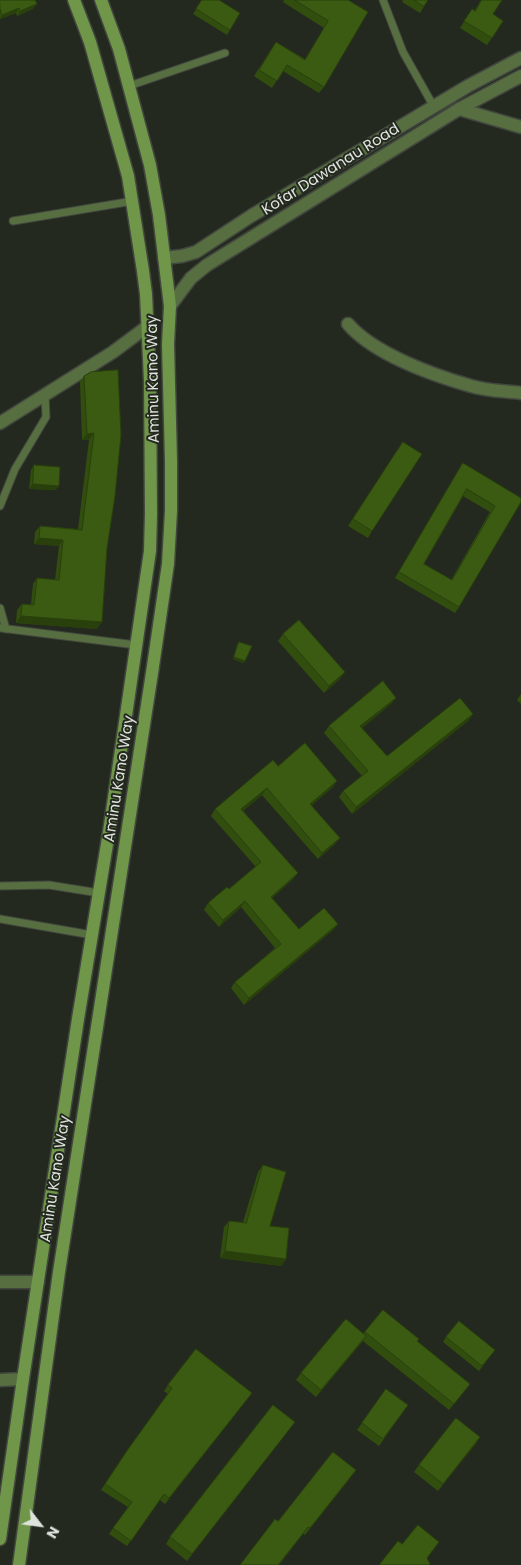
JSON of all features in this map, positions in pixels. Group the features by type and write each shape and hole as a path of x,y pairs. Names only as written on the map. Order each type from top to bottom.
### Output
{"main road":[{"name":"Aminu Kano Way","path":"0,1533 109,832 150,551 148,326 145,287 128,176 90,42 74,0"},
{"name":"Aminu Kano Way","path":"20,1564 58,1272 128,835 168,564 171,511 172,461 168,344 170,306 159,215 150,165 129,86 119,49 101,0"},
{"path":"109,832 128,835"}],"street":[{"name":"Kofar Dawanau Road","path":"164,258 196,252 251,216 468,86 521,58"},
{"name":"Kofar Dawanau Road","path":"170,306 191,278 207,265 459,109 521,76"},
{"path":"459,109 521,127"},
{"path":"348,324 367,342 426,370 472,387 521,393"},
{"path":"0,423 113,352 148,326"},
{"path":"0,1282 38,1282"},
{"path":"0,1380 23,1379"}],"lane":[{"path":"383,0 403,52 434,107"},
{"path":"129,86 225,53"},
{"path":"13,222 133,201"},
{"path":"0,506 15,469 46,417 45,395"},
{"path":"0,608 3,629 136,645"},
{"path":"0,886 49,885 99,893"},
{"path":"0,919 92,935"}],"building":[{"path":"0,0 35,0 37,4 20,11 19,8 2,15"},
{"path":"202,0 219,0 240,13 230,30 196,9"},
{"path":"295,0 348,0 368,12 324,87 287,65 277,81 259,70 276,42 305,60 328,21"},
{"path":"414,0 428,0 424,6"},
{"path":"482,0 502,0 493,14 503,21 492,38 464,21 472,9 475,11"},
{"path":"118,370 121,435 115,496 107,548 102,622 21,616 22,604 34,605 37,578 59,580 63,540 39,538 40,526 82,530 94,433 87,434 84,376 91,372"},
{"path":"403,442 422,454 372,531 353,519"},
{"path":"463,463 521,498 521,502 459,607 399,572","holes":["467,489 495,506 452,580 424,564"]},
{"path":"34,465 60,467 59,486 33,484"},
{"path":"299,620 345,672 329,686 283,634"},
{"path":"239,642 252,646 245,661 234,657"},
{"path":"383,681 396,698 360,726 387,756 460,698 473,714 356,807 343,791 368,771 329,726"},
{"path":"305,743 337,781 310,804 340,838 322,853 267,788 241,809 298,873 271,897 299,929 324,908 338,924 249,998 235,982 281,944 245,901 223,920 208,903 227,887 229,889 261,862 215,809 273,760 278,766"},
{"path":"263,1165 286,1172 270,1226 289,1228 286,1259 225,1251 229,1221 246,1223"},
{"path":"383,1310 419,1339 417,1341 470,1384 454,1404 365,1332"},
{"path":"346,1319 366,1336 321,1390 301,1373"},
{"path":"459,1321 495,1350 482,1366 446,1337"},
{"path":"196,1349 252,1393 169,1498 164,1494 131,1541 113,1528 132,1502 105,1484 172,1388 168,1385"},
{"path":"386,1389 408,1405 383,1439 362,1423"},
{"path":"273,1405 295,1422 192,1554 170,1537"},
{"path":"456,1418 480,1437 443,1484 419,1465"},
{"path":"333,1452 356,1470 310,1528 308,1527 278,1565 240,1565 275,1519 278,1521"},
{"path":"418,1525 439,1542 427,1558 430,1564 379,1565 398,1541 402,1544"}]}
